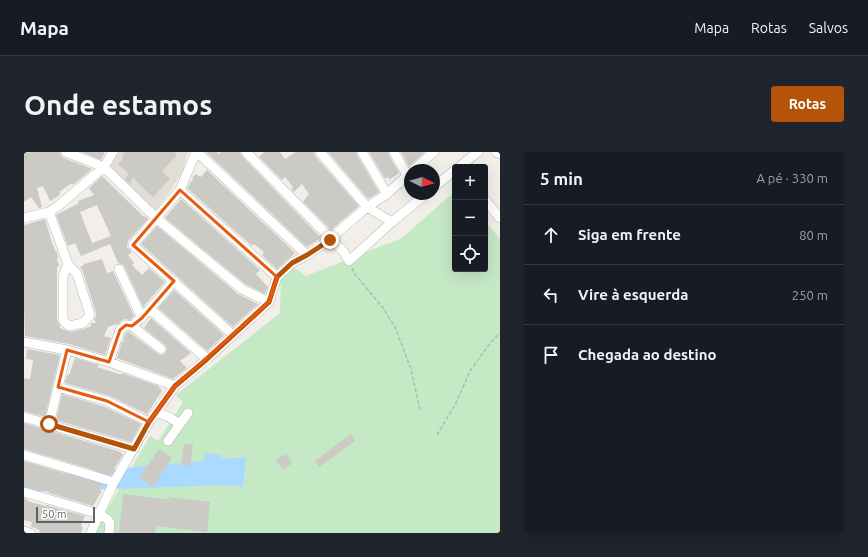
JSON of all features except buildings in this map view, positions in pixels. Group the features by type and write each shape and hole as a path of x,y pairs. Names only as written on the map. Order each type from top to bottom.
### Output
{"street":[{"path":"66,152 104,168 156,218 242,290 269,302"},
{"path":"24,218 49,212 57,207 104,168 113,152"},
{"path":"233,335 133,245 180,190 196,152 307,255"},
{"path":"246,152 349,261 419,200"},
{"path":"320,152 367,207 392,222"},
{"path":"362,152 387,194"},
{"path":"394,152 404,165"},
{"path":"420,164 434,152"},
{"path":"463,164 478,152"},
{"path":"496,152 500,154"},
{"path":"440,182 452,172"},
{"path":"91,533 114,482 149,422 175,386 269,302 277,277 292,263 330,240 367,207 387,194 404,178"},
{"path":"180,190 277,277"},
{"path":"488,204 500,218"},
{"path":"49,212 68,264 77,274 90,315 83,323 69,326 63,320 63,276 68,264"},
{"path":"119,269 142,318"},
{"path":"132,326 142,318 174,281"},
{"path":"150,309 207,359"},
{"path":"109,362 120,330 126,325 132,326 161,349"},
{"path":"24,342 67,350 109,362 175,386"},
{"path":"49,424 67,350"},
{"path":"58,387 107,401 149,422"},
{"path":"156,412 169,417 180,424"},
{"path":"168,441 188,413"},
{"path":"24,417 134,449"},
{"path":"24,455 114,482"},
{"path":"24,492 99,514 110,523 109,533"},
{"path":"24,531 30,533"}],"path":[{"path":"349,261 354,273 383,308 395,327 411,369 420,410"},
{"path":"437,436 456,403 470,372 491,342 500,333"}],"highlighted area":[{"path":"180,190 277,277 269,302 175,386 149,422 107,401 58,387 67,350 109,362 120,330 126,325 132,326 142,318 174,281 133,245"}],"shaded area":[{"path":"118,152 188,152 183,171 169,193 157,209 151,209 111,170 110,163"}],"green space":[{"path":"452,194 452,272 488,272 488,225 500,239 500,533 96,533 101,520 150,436 158,441 183,402 176,395 280,313 281,276 292,266 306,276 402,238"}],"water":[{"path":"205,453 221,455 221,459 246,457 243,487 228,485 24,492 24,477 204,461"}],"route":[{"path":"49,424 134,449 149,422 175,386 269,302 277,277 292,263 330,240"}]}
